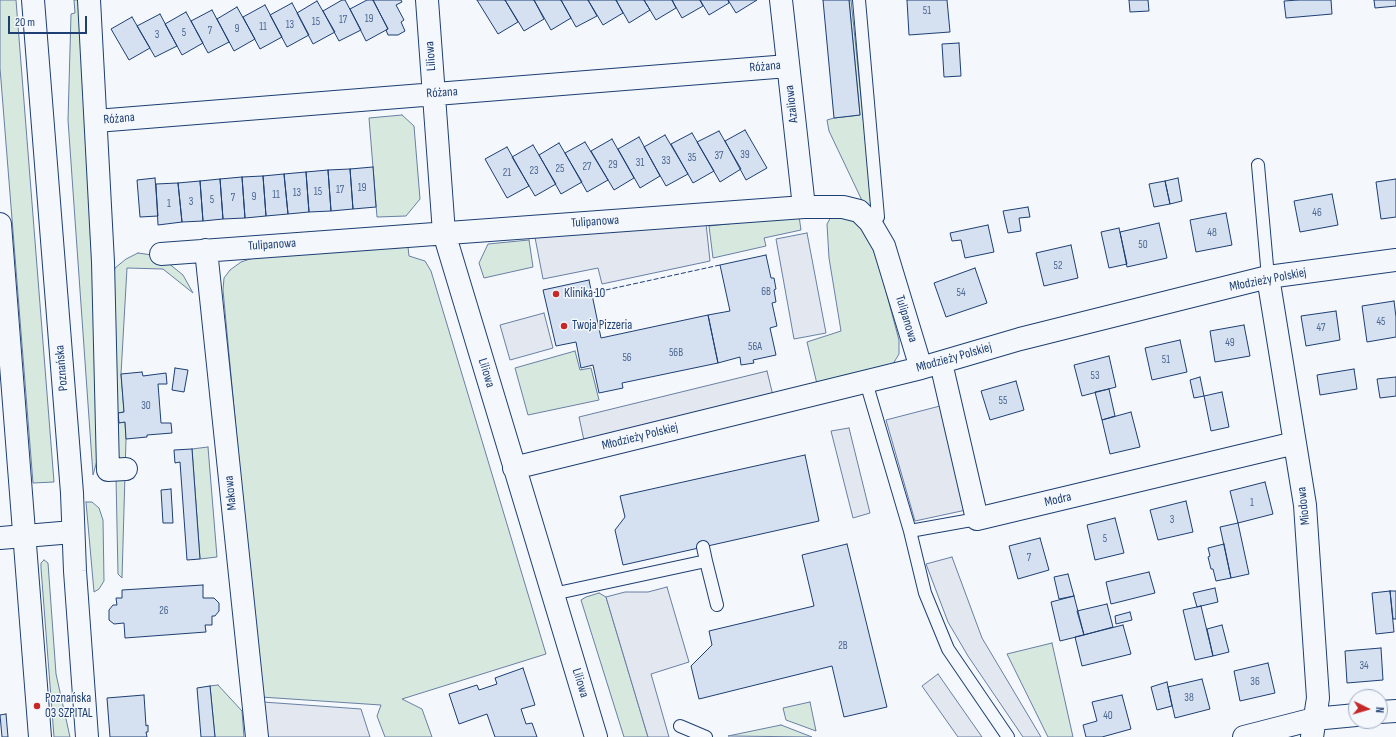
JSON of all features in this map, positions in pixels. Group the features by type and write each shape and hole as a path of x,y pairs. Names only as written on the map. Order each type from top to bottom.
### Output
{"street":[{"name":"Poznańska","path":"33,0 71,485 87,737"},
{"path":"89,0 104,262 108,470 126,469"},
{"name":"Liliowa","path":"427,0 444,233 596,737"},
{"name":"Azaliowa","path":"781,0 804,207"},
{"name":"Różana","path":"96,120 788,66"},
{"name":"Tulipanowa","path":"161,254 804,207 843,207 859,212 870,222 884,246 931,366"},
{"path":"0,224 40,737"},
{"name":"Makowa","path":"206,250 257,737"},
{"name":"Młodzieży Polskiej","path":"514,468 931,366 1020,339 1268,277 1396,260"},
{"name":"Miodowa","path":"1268,277 1305,505 1318,698 1313,728"},
{"path":"931,366 977,519"},
{"name":"Modra","path":"977,519 1295,443"},
{"path":"0,538 73,532"},
{"path":"1244,737 1313,728 1348,717"}],"lane":[{"path":"859,0 878,217 870,222"},
{"path":"1258,165 1268,277"},
{"path":"866,382 910,531 926,593 948,649 1008,737"},
{"path":"910,531 977,519"},
{"path":"703,547 717,606"},
{"path":"553,594 706,561"},
{"path":"680,726 706,737"}],"shaded area":[{"path":"0,0 16,0 54,482 33,483 0,68"},
{"path":"74,0 82,0 100,450 93,475 68,120 71,14 75,13"},
{"path":"849,0 851,0 873,213 867,211 829,131 827,120 860,115"},
{"path":"402,115 414,126 420,199 406,216 377,217 369,118"},
{"path":"705,214 710,261 602,284 598,268 543,279 533,227"},
{"path":"850,215 860,225 872,246 880,269 899,340 899,354 893,364 817,384 807,342 841,331 829,258 827,224 831,217"},
{"path":"799,216 801,230 764,238 766,246 713,258 709,226"},
{"path":"807,233 826,333 794,339 776,239"},
{"path":"529,240 533,267 484,278 479,263 488,244"},
{"path":"408,247 409,256 425,261 431,271 546,654 402,699 422,709 432,737 385,737 377,716 381,705 261,697 223,290 224,278 230,270 241,262 256,257"},
{"path":"138,253 152,255 167,262 183,275 193,293 163,269 127,268 121,374 124,412 118,413 119,422 125,422 126,439 122,578 118,574 112,282 115,268 126,259"},
{"path":"544,313 553,348 510,360 500,325"},
{"path":"575,351 580,370 591,368 599,400 528,415 515,368"},
{"path":"767,371 775,404 586,450 579,417"},
{"path":"940,406 966,510 915,521 886,420"},
{"path":"849,428 870,513 853,518 831,431"},
{"path":"208,447 217,557 200,559 192,449"},
{"path":"86,502 92,502 99,508 103,520 104,581 99,589 94,592"},
{"path":"952,557 982,638 1041,737 1023,737 968,656 948,622 926,564"},
{"path":"44,560 48,563 56,674 70,737 54,737 41,568 41,563"},
{"path":"667,587 689,662 651,674 669,737 648,737 606,597 625,592 648,592"},
{"path":"599,593 606,597 648,737 624,737 581,600"},
{"path":"1052,643 1073,737 1048,737 1007,654"},
{"path":"938,674 982,737 958,737 922,686"},
{"path":"218,685 242,711 244,737 215,737 210,686"},
{"path":"263,702 361,709 370,737 267,737"},
{"path":"810,702 816,731 786,720 783,708"},
{"path":"781,725 812,737 728,736"}],"building":[{"path":"342,0 345,0 361,30 339,41 323,11"},
{"path":"367,0 373,0 388,29 366,41 350,9"},
{"path":"373,0 401,0 402,2 396,5 404,20 401,22 405,31 398,35 388,35 386,30 388,29"},
{"path":"477,0 505,0 518,22 498,34"},
{"path":"505,0 534,0 544,19 524,31"},
{"path":"534,0 561,0 571,18 551,30"},
{"path":"561,0 588,0 597,16 576,27"},
{"path":"588,0 616,0 623,13 603,25"},
{"path":"616,0 644,0 650,10 629,23"},
{"path":"644,0 672,0 676,8 656,20"},
{"path":"672,0 700,0 703,6 682,18"},
{"path":"700,0 728,0 729,3 709,15"},
{"path":"728,0 757,0 736,13"},
{"path":"823,0 849,0 860,115 834,118"},
{"path":"907,0 947,0 950,32 909,35"},
{"path":"1129,0 1148,0 1149,11 1130,12"},
{"path":"1331,0 1332,14 1286,18 1284,1"},
{"path":"1374,0 1396,0 1396,6 1375,8"},
{"path":"317,1 335,32 313,44 297,13"},
{"path":"292,3 309,35 287,47 270,15"},
{"path":"265,5 282,37 260,49 243,17"},
{"path":"237,7 255,39 234,51 217,19"},
{"path":"212,10 229,42 208,53 191,21"},
{"path":"186,12 203,43 182,55 165,24"},
{"path":"160,14 177,46 155,57 137,26"},
{"path":"132,17 150,48 129,60 111,29"},
{"path":"959,43 961,76 944,77 942,44"},
{"path":"745,130 767,168 746,180 725,141"},
{"path":"719,131 741,169 720,182 697,142"},
{"path":"692,133 714,171 693,183 671,144"},
{"path":"665,135 688,174 666,186 644,147"},
{"path":"639,137 660,176 640,188 618,149"},
{"path":"612,139 634,178 614,190 591,151"},
{"path":"585,142 608,180 587,192 565,153"},
{"path":"559,143 582,182 561,194 539,155"},
{"path":"533,145 556,184 535,196 512,157"},
{"path":"507,147 529,186 507,198 485,159"},
{"path":"373,167 376,207 353,209 350,169"},
{"path":"350,169 353,209 331,211 328,170"},
{"path":"328,170 331,211 309,212 306,172"},
{"path":"306,172 309,212 288,214 284,174"},
{"path":"284,174 288,214 266,216 263,176"},
{"path":"263,176 266,216 245,218 242,177"},
{"path":"242,177 245,218 223,219 220,179"},
{"path":"155,178 158,216 140,217 137,180"},
{"path":"1178,178 1182,201 1170,204 1165,181"},
{"path":"220,179 223,219 203,221 200,181"},
{"path":"1396,179 1396,217 1381,219 1376,182"},
{"path":"200,181 203,221 182,222 178,183"},
{"path":"1165,181 1170,204 1154,207 1149,184"},
{"path":"178,183 182,222 158,225 156,184"},
{"path":"1332,194 1338,225 1300,232 1294,201"},
{"path":"1028,207 1030,217 1019,218 1021,231 1008,233 1003,211"},
{"path":"1226,213 1232,245 1196,252 1190,220"},
{"path":"1159,223 1167,258 1127,267 1120,232"},
{"path":"988,225 994,252 965,258 961,240 952,241 950,233"},
{"path":"1119,228 1127,264 1109,268 1101,232"},
{"path":"1071,245 1078,278 1044,286 1036,253"},
{"path":"766,255 771,278 774,278 776,289 774,290 776,302 772,303 777,326 770,328 776,355 753,360 754,363 741,365 740,357 718,363 708,315 730,311 720,265"},
{"path":"975,268 987,303 946,317 934,283"},
{"path":"589,280 601,338 708,315 718,363 622,383 623,388 599,393 593,365 581,368 576,342 556,346 543,290"},
{"path":"1394,301 1396,337 1367,342 1362,306"},
{"path":"1336,311 1340,340 1306,346 1301,316"},
{"path":"1244,325 1250,356 1215,362 1210,331"},
{"path":"1180,340 1187,372 1152,380 1145,348"},
{"path":"1109,356 1116,387 1082,396 1074,365"},
{"path":"175,368 188,370 184,392 172,390"},
{"path":"1354,369 1357,389 1320,395 1317,375"},
{"path":"142,372 143,376 166,373 167,384 158,384 161,423 171,423 172,433 147,435 147,437 126,439 125,422 119,423 118,413 124,412 121,374"},
{"path":"1200,377 1204,396 1194,398 1190,380"},
{"path":"1396,377 1396,396 1380,398 1377,379"},
{"path":"1016,381 1024,410 990,420 981,391"},
{"path":"1109,389 1115,416 1102,420 1095,392"},
{"path":"1222,392 1229,427 1211,431 1204,396"},
{"path":"1131,412 1140,447 1110,454 1102,420"},
{"path":"192,449 200,559 187,560 180,462 175,463 174,450"},
{"path":"805,455 819,521 623,565 615,530 625,517 620,496"},
{"path":"1265,482 1273,514 1238,523 1230,491"},
{"path":"171,489 173,523 163,523 161,490"},
{"path":"1186,501 1193,532 1158,540 1150,510"},
{"path":"1115,518 1124,553 1095,560 1087,525"},
{"path":"1238,523 1249,574 1231,578 1220,527"},
{"path":"1040,538 1049,570 1018,579 1009,546"},
{"path":"847,544 887,707 844,717 832,666 699,699 691,666 712,645 709,631 814,606 802,555"},
{"path":"1224,544 1231,578 1216,581 1208,557 1210,556 1208,548"},
{"path":"1149,572 1155,593 1111,604 1106,582"},
{"path":"1068,574 1074,596 1059,599 1054,577"},
{"path":"203,585 203,598 214,598 219,603 219,611 215,616 212,616 212,625 205,625 206,632 125,638 124,623 114,624 109,620 109,610 113,605 117,605 116,598 122,598 122,590"},
{"path":"1215,588 1218,602 1197,607 1193,593"},
{"path":"1390,591 1394,632 1376,634 1372,593"},
{"path":"1390,591 1396,591 1396,619 1393,619"},
{"path":"1074,596 1084,635 1060,641 1051,602"},
{"path":"1107,604 1113,627 1084,635 1077,611"},
{"path":"1201,606 1213,656 1195,660 1183,610"},
{"path":"1130,612 1132,620 1116,624 1115,616"},
{"path":"1123,625 1131,654 1082,666 1075,637"},
{"path":"1222,625 1229,652 1213,656 1207,629"},
{"path":"1381,648 1383,680 1347,683 1345,651"},
{"path":"1268,663 1275,693 1240,701 1234,671"},
{"path":"523,668 535,705 521,709 526,724 532,723 537,737 495,737 487,714 459,724 449,694 477,685 479,690 497,684 495,678"},
{"path":"1202,679 1210,709 1175,718 1168,687"},
{"path":"1167,682 1172,706 1157,710 1151,687"},
{"path":"210,686 215,737 201,737 197,688"},
{"path":"144,695 146,726 148,725 148,732 146,732 147,737 110,737 107,698"},
{"path":"1122,695 1131,729 1102,737 1086,737 1083,725 1097,721 1092,702"},
{"path":"6,714 8,737 2,737 0,715"}],"fence":[{"path":"592,293 720,265"}],"place":[{"name":"Klinika 10","path":"556,294"},
{"name":"Twoja Pizzeria","path":"564,326"},
{"name":"Poznańska 03 SZPITAL","path":"37,706"}]}
